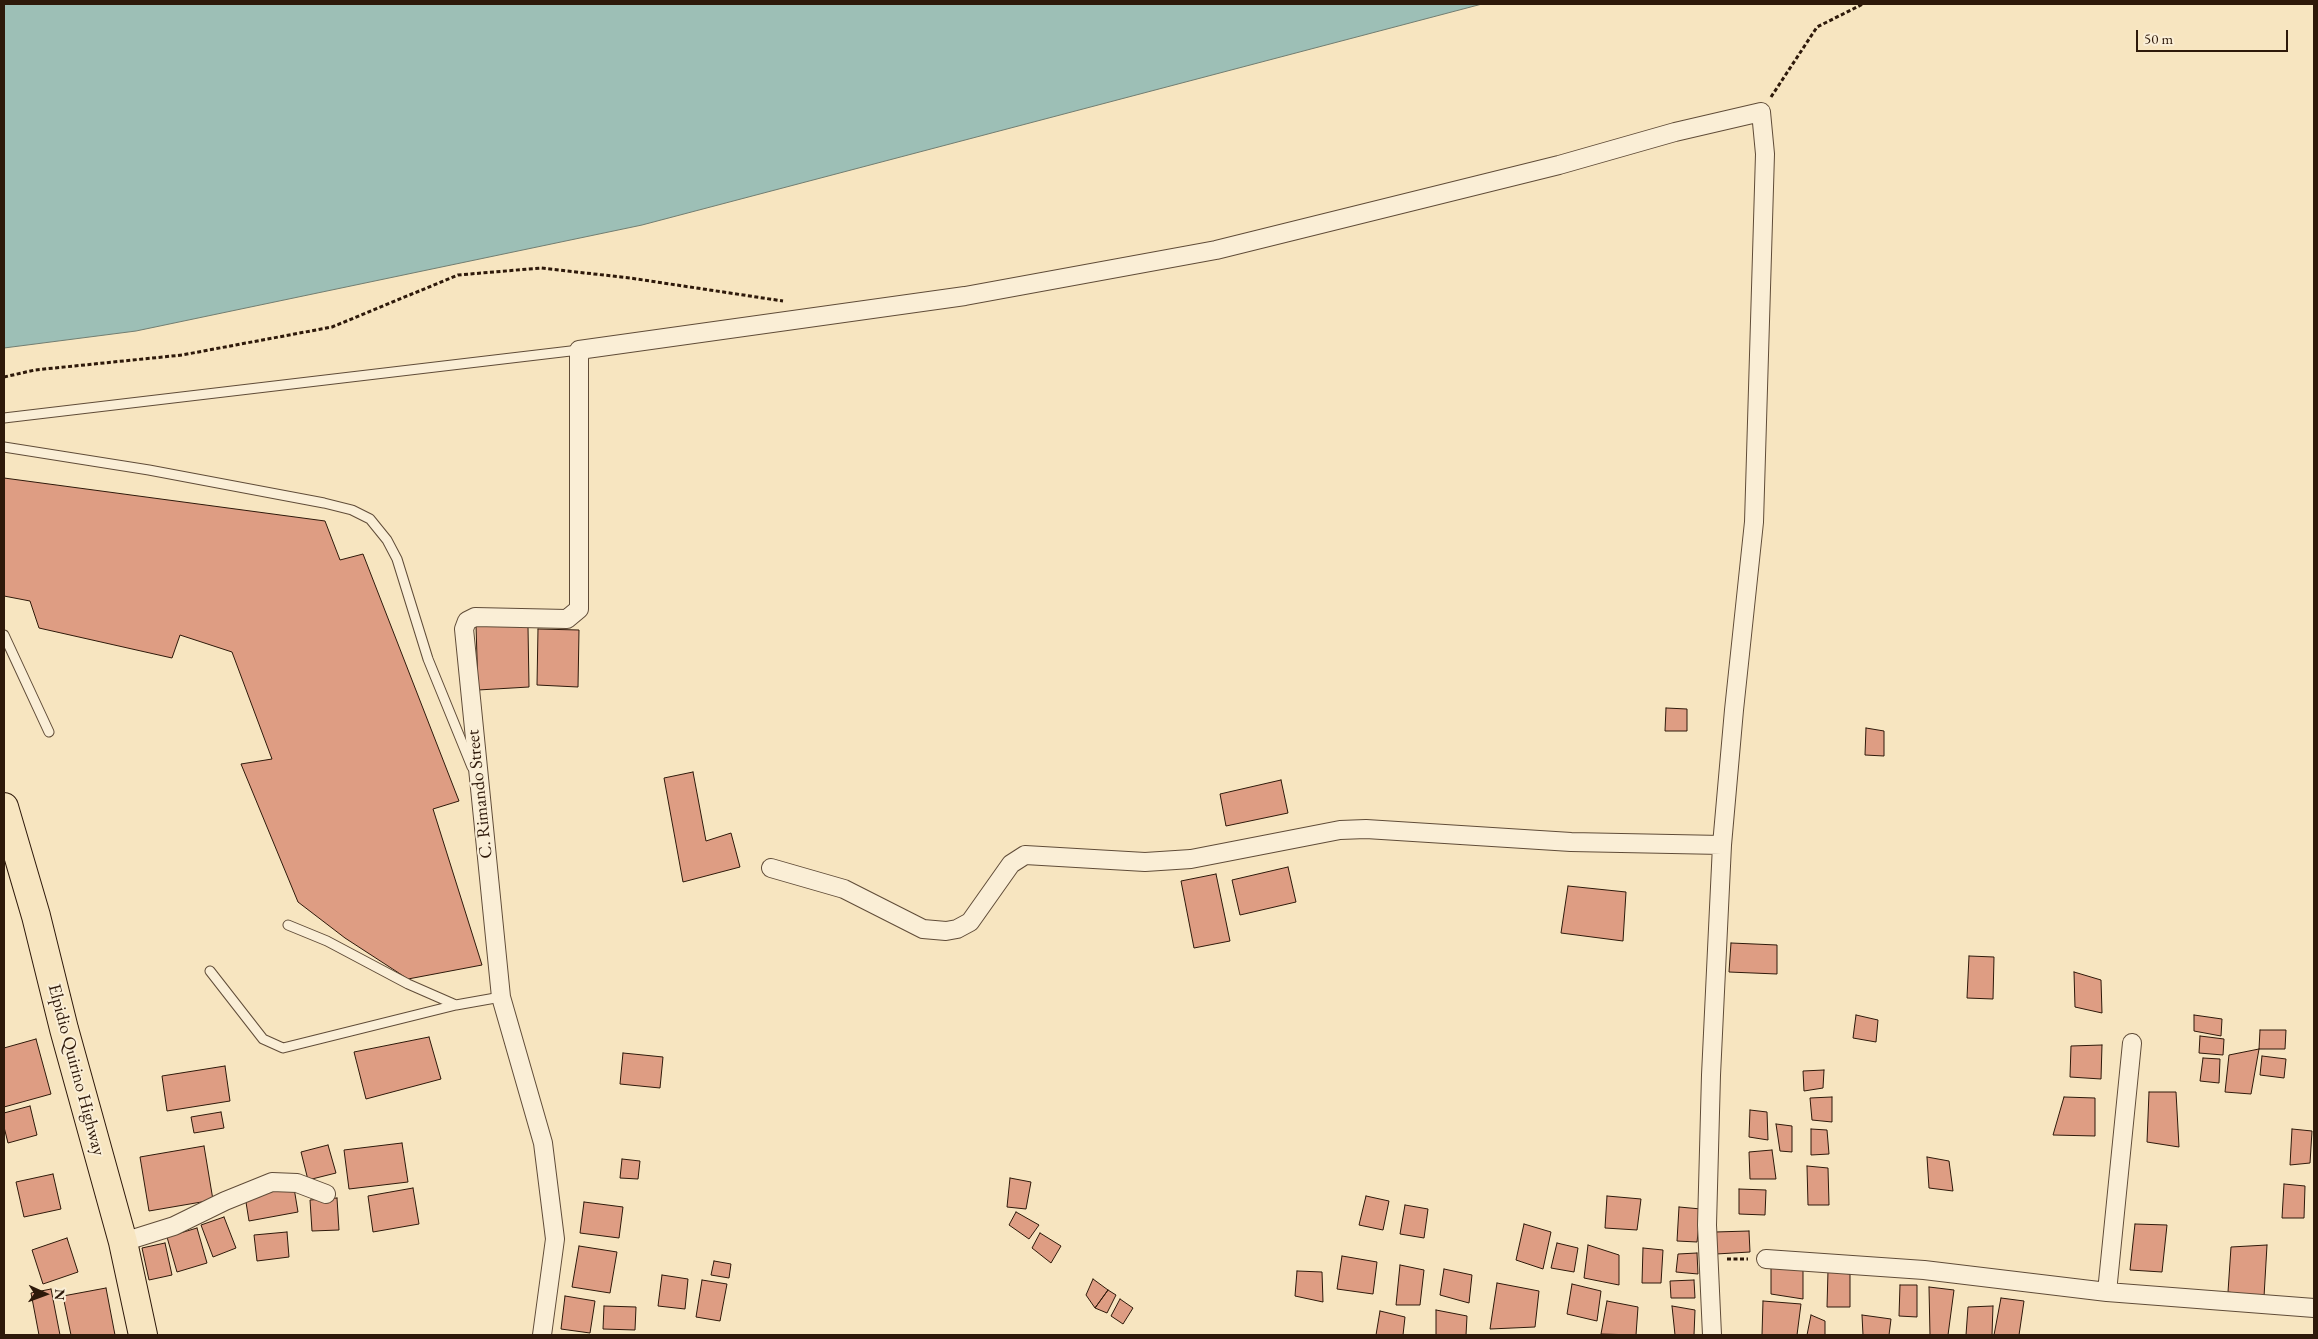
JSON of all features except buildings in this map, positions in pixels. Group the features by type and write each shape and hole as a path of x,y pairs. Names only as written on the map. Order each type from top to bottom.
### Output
{"highway":[{"name":"Elpidio Quirino Highway","path":"4,807 45,947 64,1029 123,1242 143,1335"}],"street":[{"path":"579,350 965,296 1216,250 1559,165 1675,132 1761,112 1765,154 1754,522 1722,845 1711,1075 1707,1259 1712,1335"},
{"name":"C. Rimando Street","path":"542,1335 555,1239 543,1143 501,997 464,629 467,621 475,617 567,619 579,609 579,350"},
{"path":"771,868 844,889 923,928 946,931 957,929 970,922 1011,864 1025,855 1145,862 1191,859 1340,830 1366,829 1571,842 1722,845"},
{"path":"2107,1292 2132,1043"},
{"path":"123,1242 174,1226 226,1201 272,1182 297,1183 326,1194"},
{"path":"1766,1259 1924,1270 2107,1292 2314,1308 2314,1304"}],"lane":[{"path":"4,418 579,350"},
{"path":"4,447 149,470 324,503 352,510 370,520 387,540 396,559 428,659 479,784"},
{"path":"4,635 49,732"},
{"path":"288,925 327,941 408,984 456,1005"},
{"path":"210,971 262,1039 283,1048 456,1005 501,997"}],"path":[{"path":"1761,112 1816,27 1863,4"},
{"path":"4,377 35,370 182,355 332,326 458,275 467,274 542,268 630,278 793,303"},
{"path":"1707,1259 1766,1259"}],"water":[{"path":"4,4 1482,4 642,225 136,331 4,348"}]}
